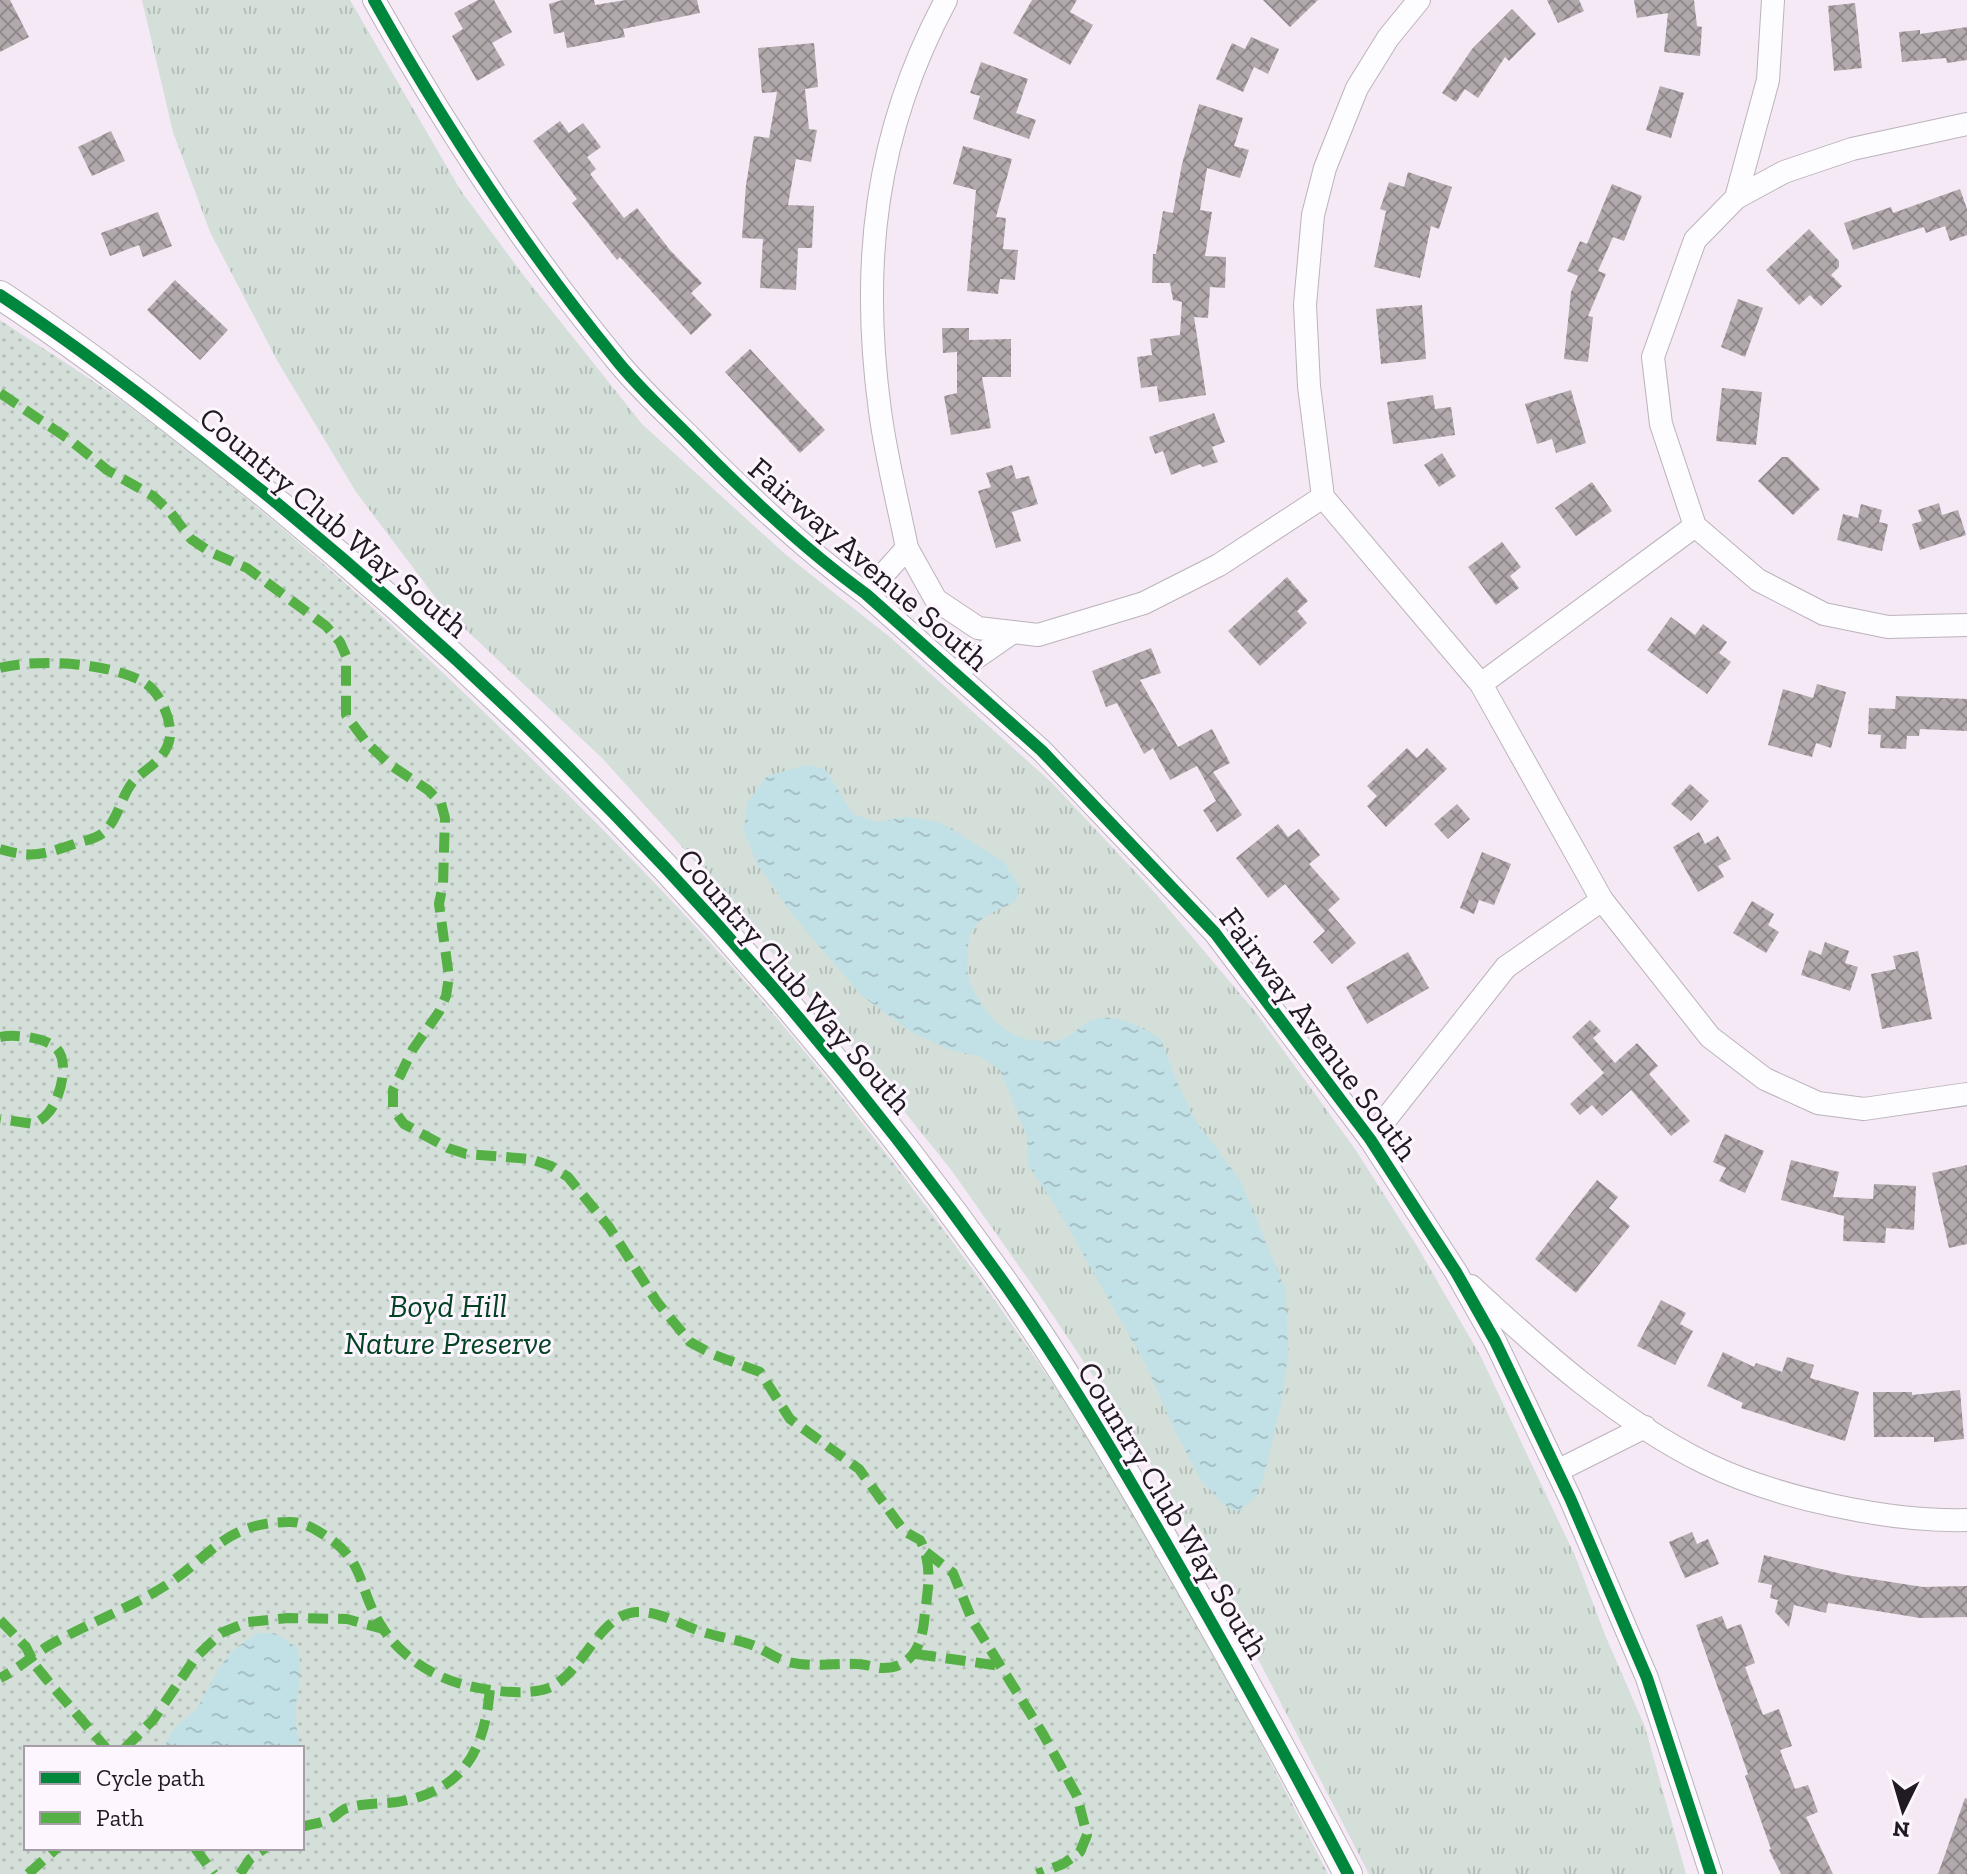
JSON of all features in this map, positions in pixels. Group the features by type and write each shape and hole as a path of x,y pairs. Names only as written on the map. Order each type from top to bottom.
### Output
{"street":[{"name":"Fairway Avenue South","path":"374,0 421,86 520,234 615,360 757,505 866,594 1042,751 1215,933 1370,1139 1456,1272 1495,1341 1557,1471 1647,1678 1711,1874"},
{"path":"946,0 927,35 897,115 880,182 871,265 872,336 880,413 907,548 936,600 978,628 1038,635 1144,603 1219,565 1323,497"},
{"path":"1419,0 1388,38 1357,88 1325,168 1313,215 1305,305 1309,386 1323,497 1481,684 1602,900 1710,1037 1765,1079 1818,1103 1864,1109 1967,1094"},
{"path":"1736,198 1768,80 1773,0"},
{"path":"1967,124 1852,149 1784,172 1736,198 1695,240 1653,357 1661,424 1695,526 1758,580 1824,614 1888,627 1967,625"},
{"name":"Country Club Way South","path":"0,295 168,415 400,607 508,708 638,837 826,1049 915,1162 1012,1295 1120,1462 1285,1752 1348,1874"},
{"path":"1481,684 1695,526"},
{"path":"866,594 907,548"},
{"path":"954,673 1013,632"},
{"path":"1370,1139 1506,967 1602,900"},
{"path":"1456,1272 1527,1338 1596,1393 1706,1463 1776,1490 1862,1511 1967,1520"},
{"path":"1557,1471 1645,1427"}],"green space":[{"path":"142,0 350,0 461,191 642,424 785,554 891,638 1052,783 1156,894 1257,1014 1355,1149 1417,1246 1481,1357 1576,1558 1645,1727 1686,1874 1369,1874 1223,1591 1145,1454 952,1171 684,849 603,759 445,610 356,492 278,362 210,232 173,132"},
{"name":"Boyd Hill Nature Preserve","path":"0,320 177,442 356,593 484,712 608,835 767,1007 906,1180 1003,1312 1102,1459 1171,1575 1328,1874 0,1874"}],"water":[{"path":"806,765 825,769 853,814 877,822 906,817 939,822 1003,861 1020,887 1015,902 977,924 969,939 967,963 969,981 976,996 999,1025 1019,1037 1055,1041 1095,1019 1110,1018 1131,1023 1161,1039 1193,1117 1240,1180 1286,1291 1288,1355 1281,1403 1264,1476 1255,1498 1237,1512 1223,1504 1201,1480 1146,1365 1058,1210 1028,1165 1027,1137 1000,1070 980,1056 951,1050 913,1033 861,995 796,919 756,862 744,830 747,803 767,776"},
{"path":"258,1633 274,1633 297,1647 300,1668 296,1715 300,1746 165,1746 174,1728 197,1709 221,1665 237,1647"}],"building":[{"path":"0,0 10,0 29,37 0,52"},
{"path":"478,0 494,0 512,32 492,43 505,65 477,81 452,36 463,29 454,13"},
{"path":"562,0 594,0 595,5 626,0 697,0 700,13 623,29 625,37 567,48 564,32 554,34 549,4"},
{"path":"1032,0 1077,0 1070,12 1093,25 1070,65 1013,33"},
{"path":"1263,0 1318,0 1290,27"},
{"path":"1547,0 1579,0 1584,11 1558,23"},
{"path":"1634,0 1694,0 1697,26 1702,27 1700,56 1664,52 1668,13 1637,18"},
{"path":"1855,3 1862,68 1834,71 1828,6"},
{"path":"1512,9 1536,34 1509,61 1505,57 1478,98 1465,89 1456,102 1442,93 1472,49"},
{"path":"1967,27 1967,60 1947,63 1946,58 1902,62 1899,32 1920,30 1920,34"},
{"path":"1251,37 1279,49 1268,74 1254,67 1243,92 1216,79 1232,43 1245,49"},
{"path":"814,43 818,87 805,89 809,129 817,130 811,162 796,159 788,205 814,206 812,248 798,248 796,290 760,288 763,239 742,238 746,185 754,136 769,138 777,92 762,93 758,48"},
{"path":"981,62 1028,79 1016,113 1036,120 1029,139 973,119 980,96 970,93"},
{"path":"1660,86 1684,93 1671,138 1646,130"},
{"path":"1199,104 1243,118 1234,146 1249,150 1240,178 1207,168 1200,210 1212,212 1205,256 1226,257 1225,288 1210,287 1208,318 1194,317 1206,395 1159,402 1157,386 1141,388 1137,357 1152,355 1150,339 1180,335 1182,302 1173,300 1170,283 1152,283 1153,254 1156,254 1163,211 1173,213 1182,164"},
{"path":"560,121 569,133 583,123 601,147 587,157 596,169 590,174 624,218 637,208 670,250 702,283 691,293 712,315 691,335 620,257 617,260 572,203 577,199 533,141"},
{"path":"111,131 125,161 92,176 78,147"},
{"path":"963,146 1012,159 996,217 1006,218 1003,249 1018,250 1015,280 1000,279 998,294 967,291 976,190 953,184"},
{"path":"1408,172 1452,187 1439,229 1431,226 1420,278 1374,267 1386,211 1380,209 1389,182 1404,187"},
{"path":"1612,184 1642,196 1624,241 1613,237 1598,271 1606,274 1588,316 1593,317 1588,362 1564,359 1571,292 1578,276 1567,271 1580,241 1587,244"},
{"path":"1960,189 1967,209 1967,235 1950,241 1945,226 1926,233 1924,227 1853,250 1844,223 1891,207 1893,213"},
{"path":"158,212 172,246 143,257 139,245 110,256 101,233"},
{"path":"1809,229 1839,261 1839,267 1831,275 1842,286 1821,306 1810,295 1799,305 1766,270"},
{"path":"175,280 228,330 200,360 147,310"},
{"path":"1738,299 1763,308 1745,357 1721,347"},
{"path":"1422,305 1426,359 1381,364 1376,309"},
{"path":"942,328 969,328 969,340 1011,339 1011,377 982,377 991,428 951,435 944,396 957,393 957,352 943,353"},
{"path":"750,349 825,430 800,453 725,372"},
{"path":"1722,388 1762,392 1756,445 1716,441"},
{"path":"1571,390 1586,443 1556,453 1552,439 1537,444 1525,404"},
{"path":"1433,395 1435,409 1451,407 1455,435 1393,444 1387,402"},
{"path":"1214,413 1225,442 1212,447 1218,462 1203,467 1200,464 1171,475 1163,451 1155,454 1149,437"},
{"path":"1442,453 1456,476 1439,487 1424,465"},
{"path":"1782,457 1788,457 1820,489 1793,515 1758,481"},
{"path":"1012,465 1016,479 1029,476 1038,504 1012,512 1021,541 996,548 978,491 991,487 986,473"},
{"path":"1592,482 1612,511 1576,536 1555,508"},
{"path":"1939,503 1942,515 1958,510 1966,535 1920,550 1912,524 1922,521 1918,510"},
{"path":"1861,504 1882,510 1879,522 1888,524 1882,551 1837,540 1843,514 1858,518"},
{"path":"1502,542 1521,567 1510,576 1519,588 1496,605 1468,567"},
{"path":"1287,577 1308,601 1297,611 1307,623 1260,666 1228,631"},
{"path":"1671,617 1695,635 1703,624 1727,642 1719,653 1731,662 1707,694 1647,650"},
{"path":"1151,648 1161,673 1140,680 1178,747 1212,729 1230,763 1213,772 1242,815 1217,832 1203,810 1216,801 1197,766 1170,780 1153,748 1144,754 1117,703 1106,707 1092,671"},
{"path":"1817,684 1846,692 1831,748 1816,743 1812,757 1768,745 1783,689 1813,698"},
{"path":"1896,696 1967,699 1967,731 1920,729 1919,736 1907,736 1906,749 1880,748 1881,735 1868,734 1869,708 1895,709"},
{"path":"1407,748 1417,758 1427,748 1447,769 1386,827 1367,806 1377,796 1367,786"},
{"path":"1690,784 1709,801 1691,821 1671,804"},
{"path":"1457,804 1470,819 1448,839 1434,824"},
{"path":"1278,824 1288,837 1299,829 1320,855 1309,864 1340,899 1328,910 1356,943 1332,964 1313,942 1325,931 1285,884 1268,898 1236,858"},
{"path":"1699,832 1705,844 1718,836 1731,859 1718,866 1724,877 1698,892 1673,847"},
{"path":"1482,852 1511,864 1494,905 1479,900 1474,914 1460,908"},
{"path":"1752,901 1774,914 1768,925 1779,932 1766,953 1733,933"},
{"path":"1825,942 1849,951 1845,963 1858,967 1850,991 1801,975 1809,950 1821,955"},
{"path":"1918,951 1932,1019 1882,1029 1871,974 1896,969 1893,956"},
{"path":"1408,952 1429,988 1367,1024 1346,987"},
{"path":"1590,1020 1601,1031 1593,1038 1615,1063 1637,1043 1658,1066 1649,1074 1690,1121 1671,1136 1631,1090 1602,1116 1592,1105 1580,1115 1570,1104 1604,1073 1572,1037"},
{"path":"1725,1134 1764,1151 1745,1193 1719,1181 1726,1168 1713,1162"},
{"path":"1791,1160 1839,1172 1833,1197 1873,1199 1874,1184 1916,1186 1914,1230 1886,1228 1885,1243 1843,1241 1844,1216 1781,1200"},
{"path":"1967,1165 1967,1244 1949,1248 1932,1173"},
{"path":"1597,1180 1618,1197 1609,1208 1630,1226 1576,1293 1535,1259"},
{"path":"1661,1300 1686,1313 1680,1324 1693,1331 1675,1365 1637,1346"},
{"path":"1723,1352 1754,1367 1756,1363 1782,1372 1787,1357 1814,1365 1810,1378 1859,1392 1845,1441 1741,1408 1743,1403 1707,1386"},
{"path":"1960,1390 1964,1439 1934,1442 1934,1437 1874,1437 1873,1392 1912,1392 1912,1395"},
{"path":"1692,1532 1697,1544 1708,1539 1719,1564 1685,1578 1669,1542"},
{"path":"1764,1555 1846,1575 1923,1587 1967,1586 1967,1617 1920,1618 1828,1603 1826,1613 1794,1605 1789,1627 1775,1612 1778,1600 1770,1598 1772,1585 1758,1582"},
{"path":"1722,1616 1727,1629 1741,1624 1755,1663 1745,1667 1763,1715 1779,1709 1792,1746 1780,1750 1795,1789 1808,1785 1818,1812 1806,1817 1833,1874 1781,1874 1769,1850 1745,1776 1748,1774 1696,1625"},
{"path":"1965,1798 1967,1874 1938,1874"}],"marked path":[{"path":"0,393 70,440 107,470 153,496 191,539 210,552 247,568 326,626 340,642 346,656 346,715 366,742 389,764 428,790 441,803 445,818 443,884 439,904 449,977 439,1012 413,1049 393,1090 393,1109 404,1124 448,1148 466,1154 531,1159 551,1166 568,1177 609,1227 657,1302 690,1342 760,1372 790,1419 859,1469 904,1531 920,1540 927,1560 928,1580 920,1640 912,1655 900,1665 881,1668 860,1664 794,1663 752,1645 706,1633 661,1616 637,1612 613,1622 564,1678 553,1686 532,1692 506,1692 458,1683 415,1661 396,1645 382,1627 354,1564 336,1543 301,1523 267,1524 235,1534 168,1584 55,1642 0,1678"},
{"path":"0,668 33,663 74,664 131,676 156,693 164,707 170,730 164,752 132,783 102,834 39,854 0,849"},
{"path":"0,1037 28,1037 50,1044 60,1053 63,1070 57,1098 42,1119 34,1124 0,1119"},
{"path":"926,1552 953,1573 972,1620 1043,1734 1077,1796 1087,1835 1080,1852 1063,1864 1037,1874"},
{"path":"127,1746 153,1720 196,1657 221,1633 248,1622 288,1618 347,1619 383,1629"},
{"path":"0,1620 26,1647 35,1665 104,1746"},
{"path":"916,1654 1001,1666"},
{"path":"304,1826 328,1820 353,1806 420,1797 454,1778 476,1749 483,1731 490,1688"},
{"path":"28,1874 55,1850"},
{"path":"196,1850 214,1874"},
{"path":"240,1874 250,1859 262,1850"}],"cycle path":[{"path":"374,0 486,184 580,315 624,369 779,523 866,594 1042,751 1215,933 1370,1139 1456,1272 1495,1341 1570,1498 1647,1678 1711,1874"},
{"path":"0,295 166,415 367,579 567,766 755,967 928,1179 1056,1360 1207,1615 1348,1874"}]}
